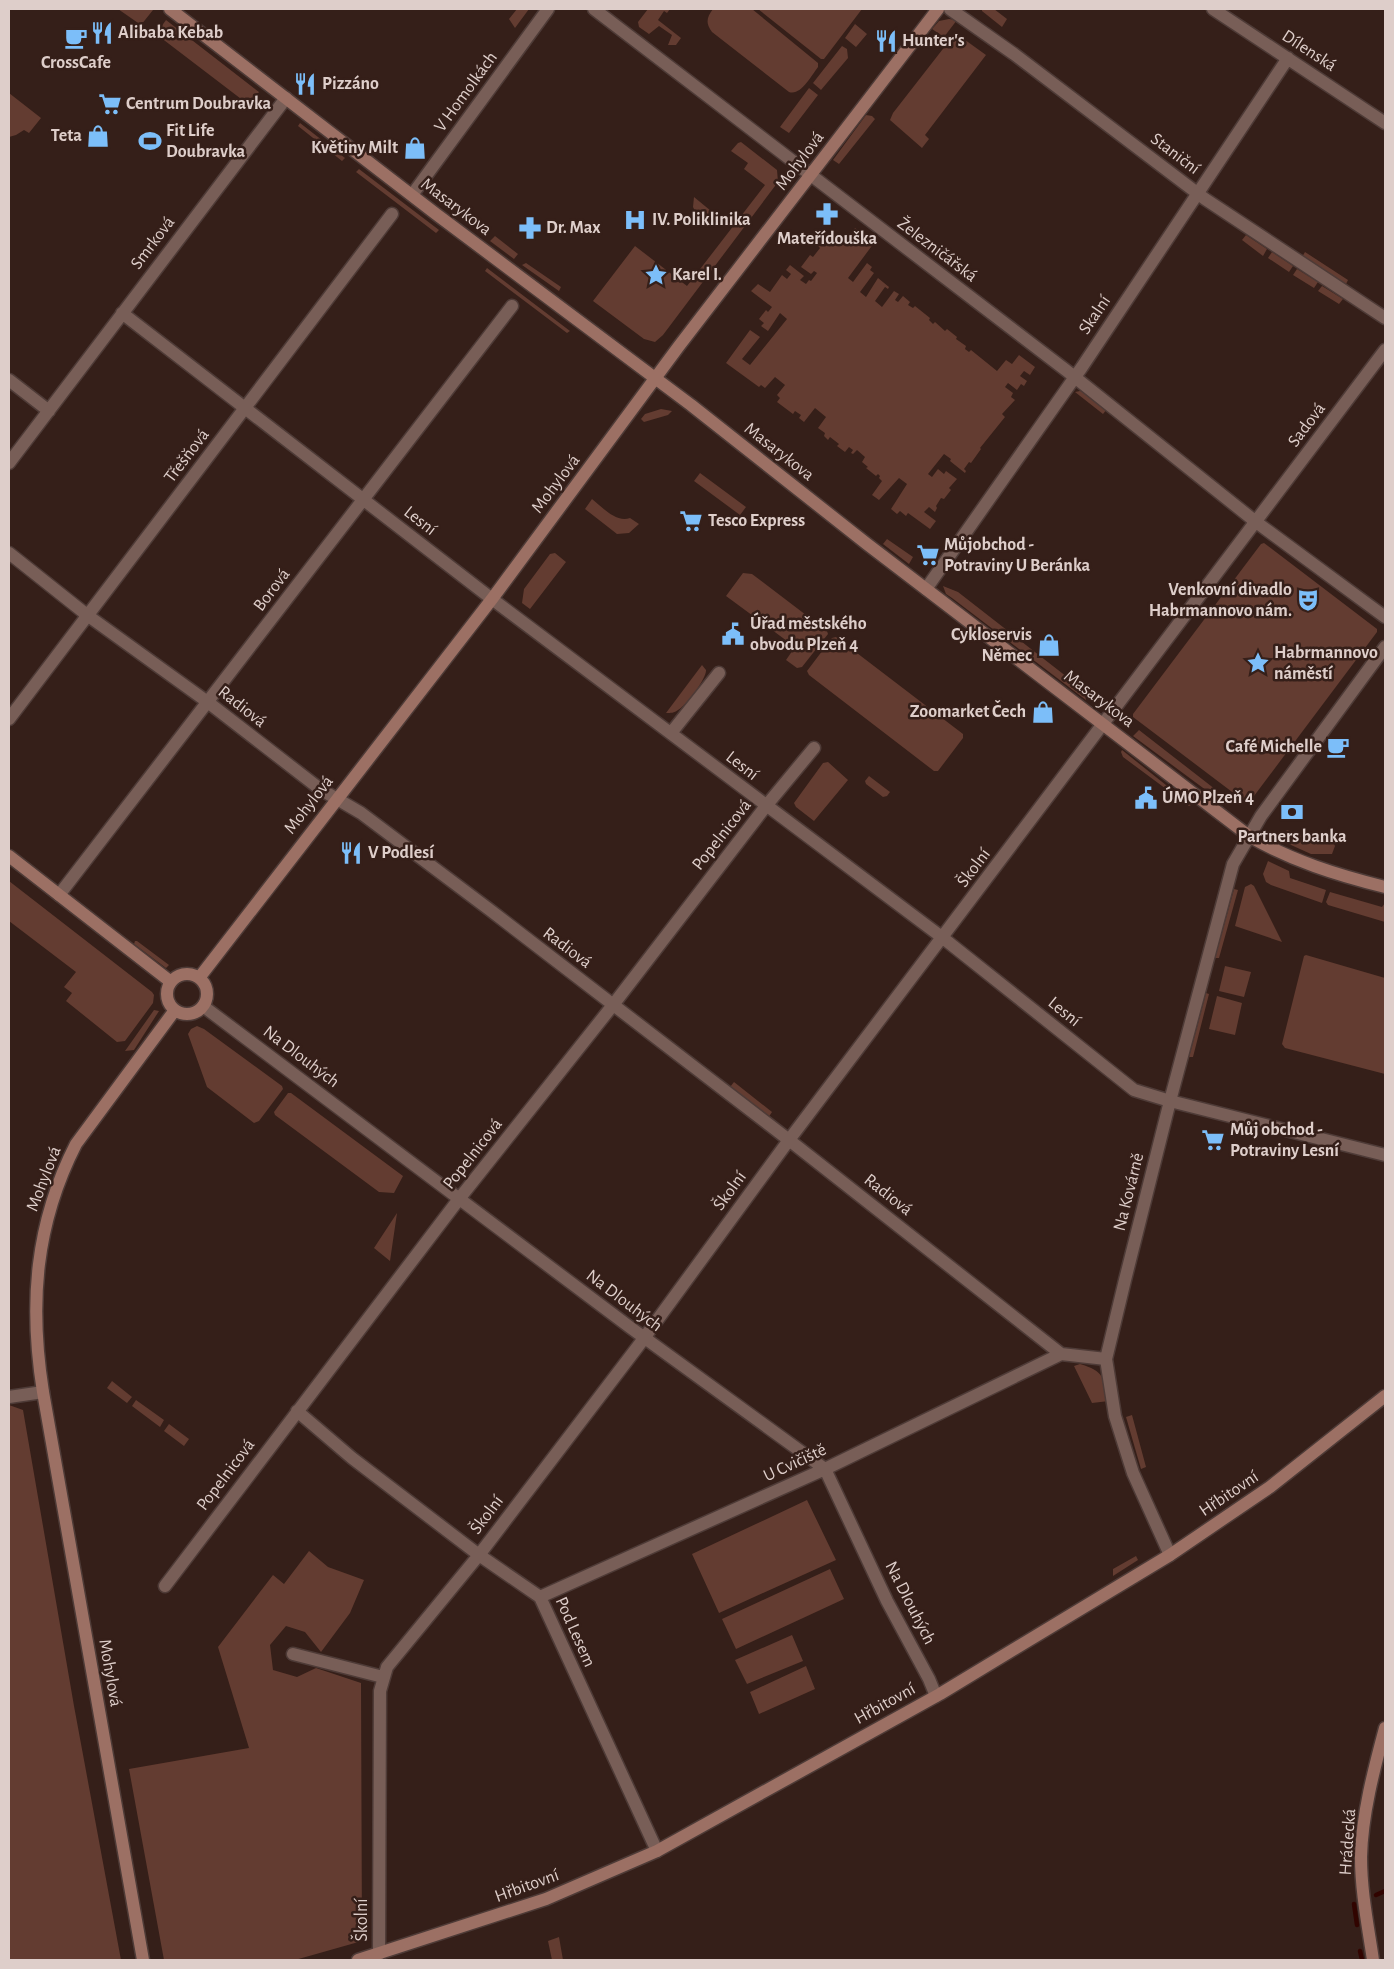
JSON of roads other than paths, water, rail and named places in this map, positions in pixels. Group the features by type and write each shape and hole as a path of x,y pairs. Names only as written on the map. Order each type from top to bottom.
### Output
{"street":[{"name":"V Homolkách","path":"412,195 548,9"},
{"name":"Železničářská","path":"594,9 1074,377 1256,522"},
{"name":"Mohylová","path":"199,978 492,599 679,346 863,104 938,9"},
{"name":"Staniční","path":"950,9 1014,54 1197,193 1385,318"},
{"name":"Dílenská","path":"1213,9 1385,123"},
{"name":"Masarykova","path":"177,11 412,195 656,379 926,589 1249,836 1272,850 1308,864 1385,887"},
{"name":"Skalní","path":"926,589 1074,377 1288,58"},
{"name":"Smrková","path":"9,460 49,411 286,98"},
{"name":"Třešňová","path":"9,719 392,214"},
{"name":"Borová","path":"59,895 512,306"},
{"name":"Lesní","path":"122,313 492,599 943,938 1134,1090 1170,1101 1385,1155"},
{"name":"Sadová","path":"1256,522 1385,350"},
{"path":"9,380 49,411"},
{"path":"1104,725 1256,522 1385,617"},
{"name":"Radiová","path":"9,552 88,615 208,702 320,789 361,813 613,1005 789,1140 1061,1354"},
{"path":"1249,836 1260,816 1385,647"},
{"path":"671,733 719,673"},
{"name":"Školní","path":"380,1954 380,1691 383,1677 395,1658 479,1555 644,1338 789,1140 1104,725"},
{"name":"Popelnicová","path":"165,1586 459,1199 613,1005 766,806 814,748"},
{"name":"Na Kovárně","path":"1170,1555 1133,1473 1115,1416 1106,1359 1170,1101 1228,879 1237,856 1249,836"},
{"path":"9,856 169,980"},
{"path":"182,974 189,974 199,978 205,985 207,992 203,1006 188,1014 175,1010 168,1000 169,980 182,974"},
{"name":"Na Dlouhých","path":"203,1006 644,1338 826,1469 887,1601 929,1679 936,1696"},
{"name":"Mohylová","path":"143,1960 38,1362 35,1298 38,1260 52,1202 76,1144 175,1010"},
{"path":"1061,1354 1106,1359"},
{"name":"U Cvičiště","path":"540,1598 826,1469 1061,1354"},
{"path":"9,1397 43,1392"},
{"name":"Hřbitovní","path":"358,1960 546,1899 657,1851 936,1696 1170,1555 1270,1487 1385,1396"},
{"name":"Pod Lesem","path":"297,1410 352,1458 479,1555 540,1598 657,1851"},
{"path":"293,1654 383,1677"},
{"name":"Hrádecká","path":"1373,1960 1362,1891 1361,1856 1367,1811 1385,1728"}],"waterway":[{"path":"1376,1895 1385,1891"},
{"path":"1354,1904 1357,1925"},
{"path":"1360,1951 1362,1960"}],"place":[{"name":"Alibaba Kebab","path":"102,33"},
{"name":"CrossCafe","path":"76,38"},
{"name":"Hunter's","path":"886,41"},
{"name":"Pizzáno","path":"305,84"},
{"name":"Centrum Doubravka","path":"110,104"},
{"name":"Teta","path":"98,136"},
{"name":"Fit Life Doubravka","path":"150,141"},
{"name":"Květiny Milt","path":"415,148"},
{"name":"Mateřídouška","path":"827,214"},
{"name":"IV. Poliklinika","path":"635,220"},
{"name":"Dr. Max","path":"530,228"},
{"name":"Karel I.","path":"656,275"},
{"name":"Tesco Express","path":"691,521"},
{"name":"Můjobchod - Potraviny U Beránka","path":"928,555"},
{"name":"Venkovní divadlo Habrmannovo nám.","path":"1308,600"},
{"name":"Úřad městského obvodu Plzeň 4","path":"733,634"},
{"name":"Cykloservis Němec","path":"1049,645"},
{"name":"Habrmannovo náměstí","path":"1258,663"},
{"name":"Zoomarket Čech","path":"1043,712"},
{"name":"Café Michelle","path":"1338,747"},
{"name":"ÚMO Plzeň 4","path":"1146,798"},
{"name":"Partners banka","path":"1292,812"},
{"name":"V Podlesí","path":"351,853"},
{"name":"Můj obchod - Potraviny Lesní","path":"1213,1140"}]}
